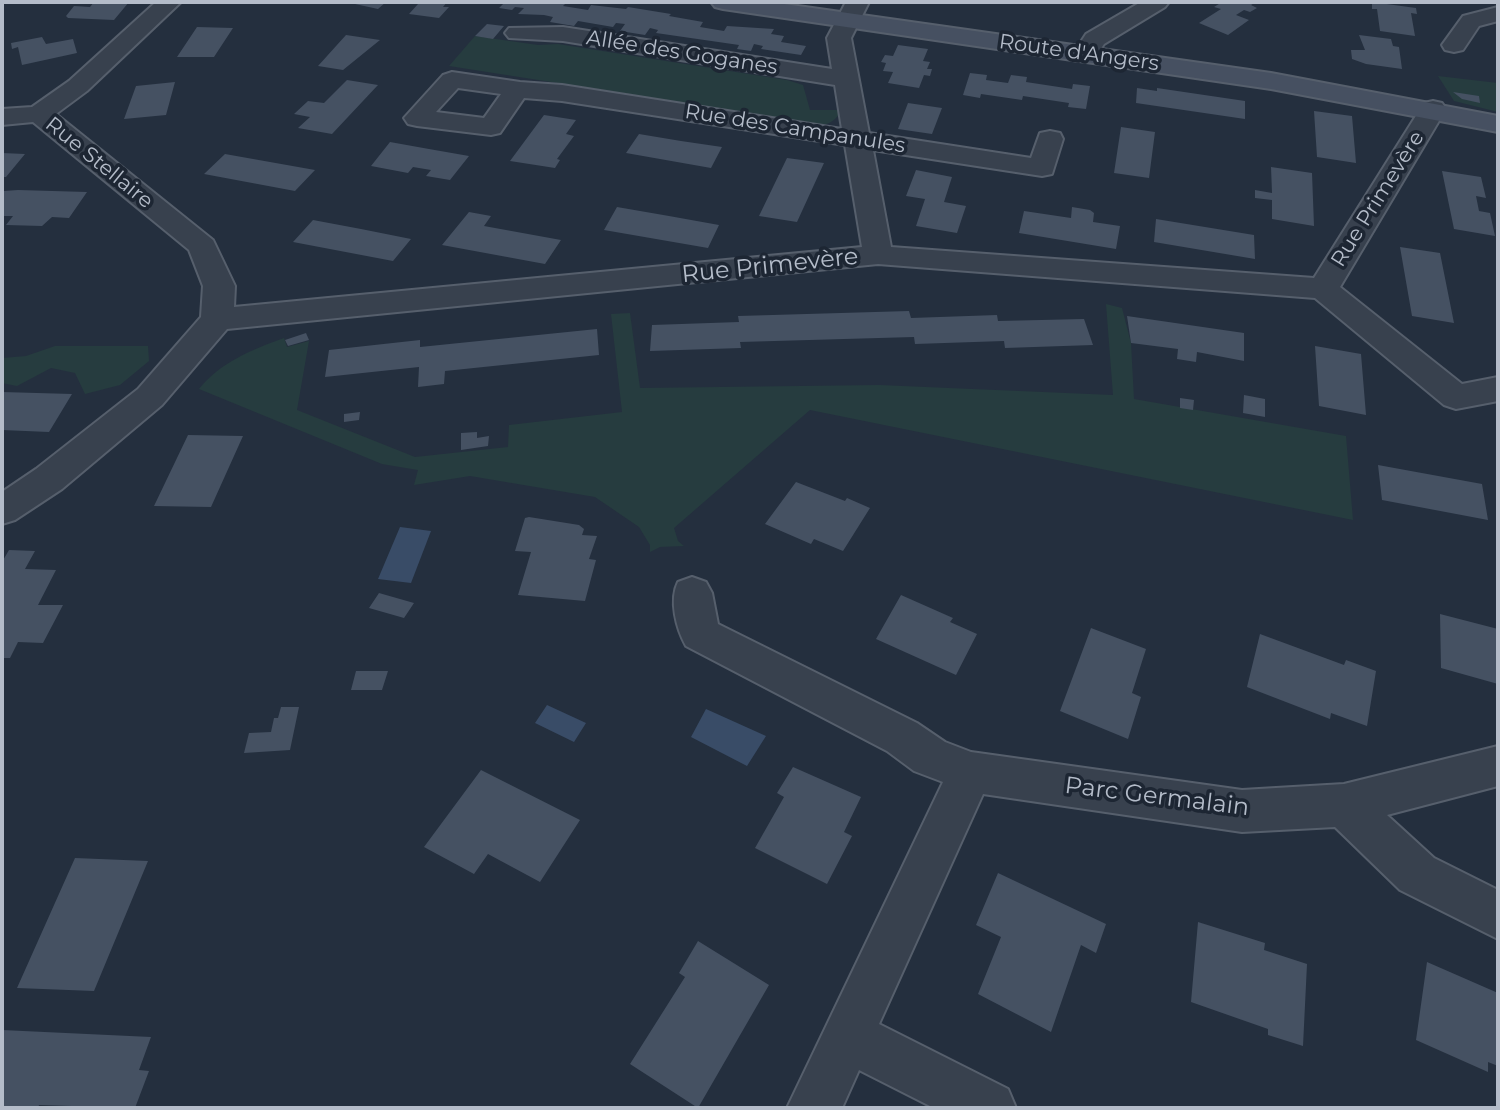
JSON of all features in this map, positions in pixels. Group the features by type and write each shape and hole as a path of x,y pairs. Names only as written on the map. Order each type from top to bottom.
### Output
{"street":[{"name":"Rue Stellaire","path":"169,2 78,86 38,114 202,246 219,286 217,319"},
{"name":"Route d'Angers","path":"723,2 854,10"},
{"name":"Route d'Angers","path":"804,2 1089,48 1433,109 1498,124"},
{"path":"1089,48 1157,2"},
{"path":"1494,2 1498,7"},
{"path":"854,10 839,38 878,255"},
{"path":"1454,45 1471,21 1498,14"},
{"name":"Allée des Goganes","path":"517,33 564,34 846,79"},
{"name":"Rue des Campanules","path":"517,90 562,93 1042,168 1051,139"},
{"name":"Rue Primevère","path":"1323,289 1433,109"},
{"path":"2,117 38,114"},
{"name":"Rue Primevère","path":"217,319 878,255 1323,289 1456,397 1498,390"},
{"path":"2,510 49,479 150,397 217,319"},
{"name":"Parc Germalain","path":"692,593 700,634 902,737 930,757 971,772 1242,811 1344,805 1498,766"},
{"path":"814,1108 971,772"},
{"path":"1344,805 1417,874 1498,915"},
{"path":"848,1035 989,1108"}],"green space":[{"path":"475,36 538,45 558,44 787,80 803,85 810,110 838,110 840,113 829,123 815,126 787,119 449,66"},
{"path":"1438,76 1498,83 1498,112 1454,101"},
{"path":"1106,304 1122,308 1131,343 1134,399 1346,436 1353,520 810,410 674,528 678,541 684,546 660,547 650,552 650,545 639,527 595,497 470,476 414,485 418,470 382,464 199,389 227,364 260,347 284,338 287,347 309,341 297,410 415,457 508,447 509,425 622,412 611,314 630,313 640,388 879,385 1113,395"},
{"path":"55,346 148,346 149,361 120,385 85,394 75,373 51,368 17,386 2,383 2,358 26,356"}],"water":[{"path":"400,527 431,531 411,583 378,579"},
{"path":"547,705 586,723 574,742 535,723"},
{"path":"706,709 766,736 747,766 691,737"}],"building":[{"path":"94,2 129,2 114,20 66,16 74,6 90,7"},
{"path":"386,2 378,9 355,4"},
{"path":"414,2 447,2 443,7 449,7 439,18 409,14 418,4"},
{"path":"505,2 567,2 563,6 588,10 591,5 626,9 628,7 703,22 700,27 724,31 727,26 774,29 771,34 784,36 781,42 806,46 801,55 761,49 763,46 754,44 751,51 737,49 739,45 656,33 658,30 650,28 645,35 620,31 625,24 616,23 613,27 578,21 574,26 550,22 553,17 544,15 518,14 524,8 499,8"},
{"path":"1222,2 1256,2 1251,5 1257,8 1250,12 1244,10 1236,15 1249,20 1228,35 1199,23 1221,9 1214,7"},
{"path":"1372,2 1416,8 1417,14 1411,13 1415,36 1380,31 1377,9 1372,9"},
{"path":"487,24 504,26 493,39 475,36"},
{"path":"197,27 233,28 214,57 177,57"},
{"path":"346,35 380,40 343,70 318,66"},
{"path":"1359,35 1391,39 1393,46 1399,47 1402,69 1366,64 1352,59 1351,50 1365,50"},
{"path":"42,37 46,44 73,39 77,53 22,65 18,47 12,49 11,43"},
{"path":"898,45 928,49 923,61 930,62 927,69 932,69 930,76 924,75 919,88 888,83 893,72 883,71 886,63 881,62 885,55 893,56"},
{"path":"970,73 987,75 986,80 1008,83 1011,75 1027,77 1026,82 1072,89 1073,84 1090,86 1086,109 1068,107 1069,103 1023,96 1022,100 981,94 980,98 963,95"},
{"path":"347,80 378,85 332,134 298,128 310,117 294,114 308,101 324,103"},
{"path":"175,82 166,115 124,119 136,86"},
{"path":"1137,88 1157,91 1157,88 1245,101 1245,119 1136,103"},
{"path":"1453,92 1479,96 1480,103 1462,99"},
{"path":"908,103 942,108 932,134 898,129"},
{"path":"1314,111 1352,116 1356,163 1317,157"},
{"path":"544,115 576,120 566,134 574,136 557,159 560,160 555,168 510,161"},
{"path":"1121,127 1155,132 1149,178 1114,173"},
{"path":"639,134 722,147 711,168 626,153"},
{"path":"390,142 469,156 450,180 426,176 431,170 413,167 408,173 371,166"},
{"path":"2,153 25,154 6,177 2,177"},
{"path":"225,154 315,170 295,191 204,174"},
{"path":"787,158 824,163 797,222 759,216"},
{"path":"1271,167 1312,173 1314,226 1272,219 1272,200 1255,198 1255,190 1272,193"},
{"path":"916,170 952,177 944,202 966,206 957,233 916,226 925,199 906,196"},
{"path":"1442,171 1481,177 1486,198 1476,196 1479,211 1490,213 1495,236 1454,229"},
{"path":"4,191 87,192 69,218 52,217 42,226 6,225 13,216 2,216"},
{"path":"617,207 719,225 708,248 604,230"},
{"path":"1072,207 1090,210 1094,213 1093,222 1120,226 1116,249 1019,233 1024,211 1071,218"},
{"path":"469,212 491,216 484,226 561,240 545,264 442,245"},
{"path":"1156,219 1254,235 1255,259 1154,242"},
{"path":"313,220 411,239 393,261 293,242"},
{"path":"1400,247 1440,253 1454,323 1412,316"},
{"path":"909,311 911,318 997,315 998,321 1084,319 1093,345 1005,348 1004,341 915,344 914,337 740,342 741,348 650,351 652,325 739,322 738,316"},
{"path":"1127,316 1244,333 1244,361 1197,352 1196,362 1177,359 1178,349 1131,343"},
{"path":"597,329 599,355 445,371 444,384 418,387 419,367 325,377 329,350 420,340 420,347"},
{"path":"306,333 309,340 288,346 285,340"},
{"path":"1315,346 1361,354 1366,415 1319,406"},
{"path":"2,392 72,394 49,432 2,430"},
{"path":"1244,395 1265,399 1265,417 1243,413"},
{"path":"1180,398 1194,400 1193,410 1180,408"},
{"path":"360,412 359,420 344,422 344,414"},
{"path":"477,432 477,438 489,436 488,446 461,450 461,433"},
{"path":"188,435 243,436 211,507 154,506"},
{"path":"1378,465 1482,484 1488,520 1382,500"},
{"path":"796,482 870,508 843,551 814,539 811,544 765,524"},
{"path":"525,518 579,525 584,529 582,535 597,536 589,559 596,560 585,601 518,595 531,552 515,551"},
{"path":"9,550 35,551 25,569 56,570 38,605 63,605 43,643 18,642 10,658 2,658 2,562"},
{"path":"379,593 414,603 404,618 369,608"},
{"path":"901,595 953,618 950,622 977,634 956,675 876,639"},
{"path":"1440,614 1498,629 1498,684 1441,668"},
{"path":"1091,628 1146,649 1132,693 1141,697 1128,739 1060,711"},
{"path":"1260,634 1344,665 1346,660 1376,671 1367,726 1331,713 1330,719 1247,687"},
{"path":"356,671 388,671 382,690 351,690"},
{"path":"281,707 299,707 290,750 244,753 249,733 271,732 274,718 278,718"},
{"path":"793,767 861,797 844,832 852,836 827,884 755,848 784,797 777,793"},
{"path":"481,770 580,820 540,882 488,854 474,874 424,847"},
{"path":"75,858 148,861 94,991 17,988"},
{"path":"998,873 1106,924 1096,953 1081,945 1051,1032 978,994 1001,937 976,925"},
{"path":"1198,922 1265,943 1264,950 1307,964 1303,1046 1268,1035 1268,1029 1191,1002"},
{"path":"698,941 769,985 698,1108 630,1064 685,977 679,973"},
{"path":"1427,962 1498,993 1498,1066 1488,1062 1488,1072 1416,1040"},
{"path":"2,1030 151,1037 139,1070 149,1071 135,1108 39,1105 38,1108 2,1108"}]}
